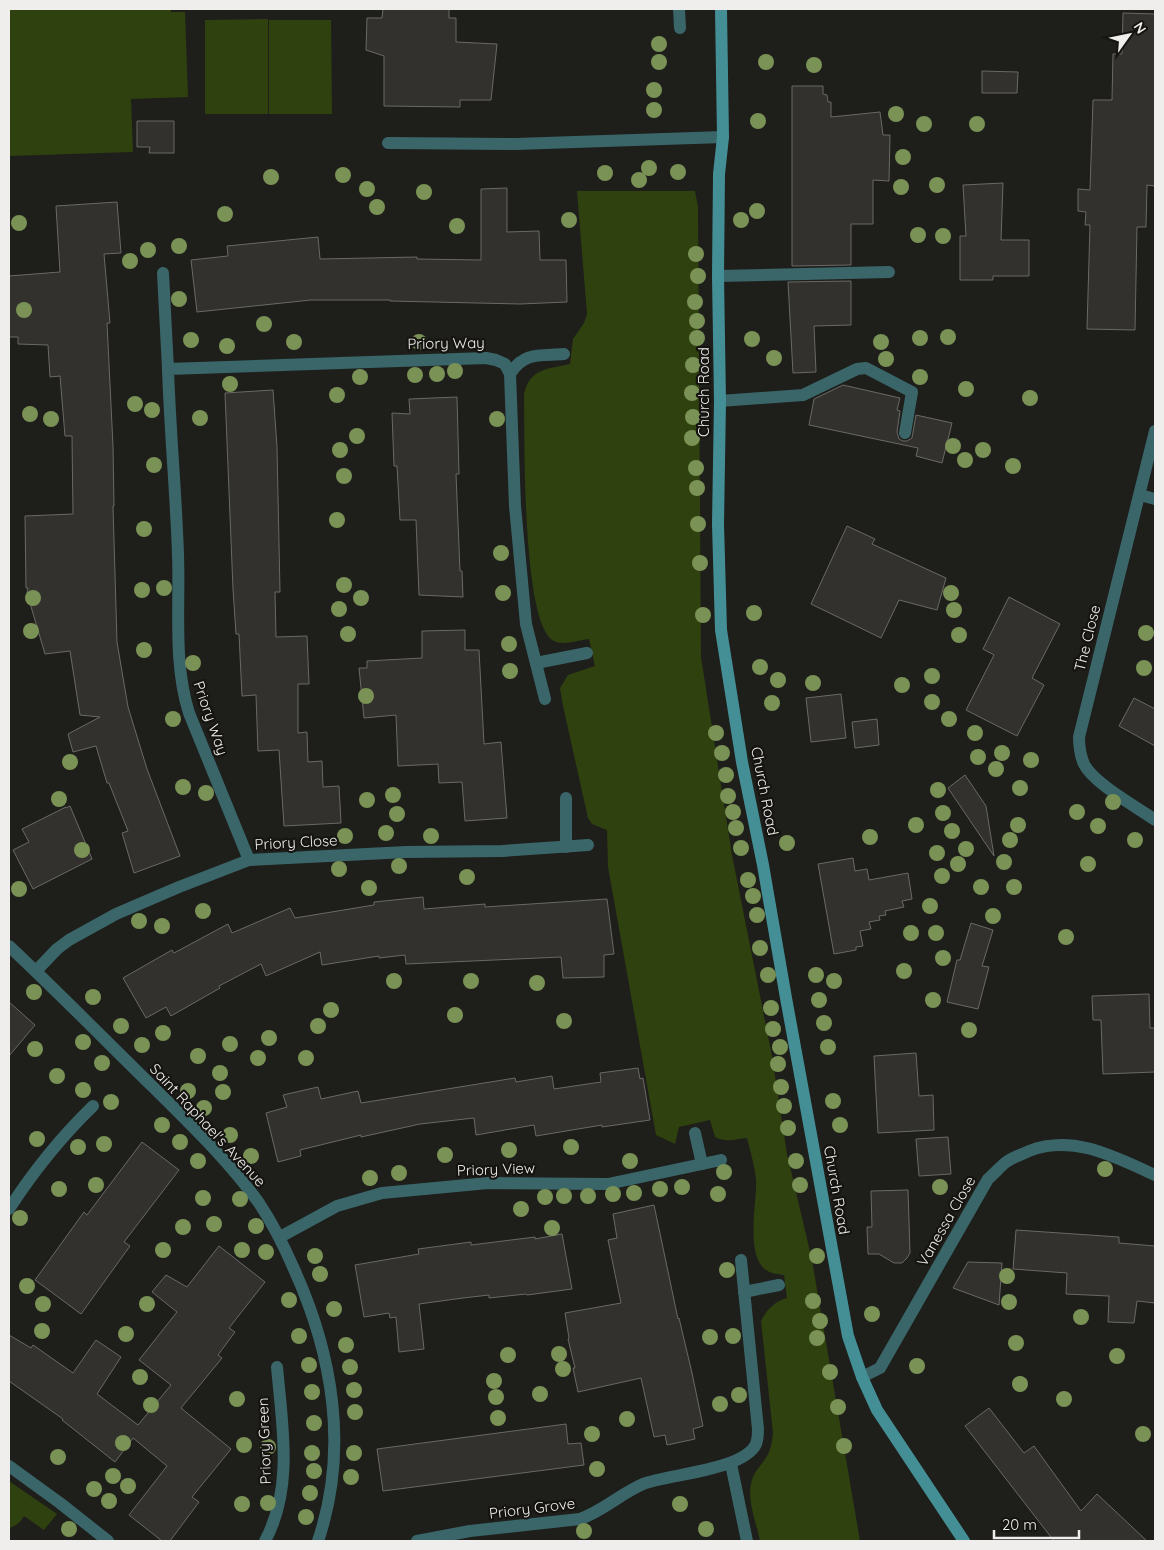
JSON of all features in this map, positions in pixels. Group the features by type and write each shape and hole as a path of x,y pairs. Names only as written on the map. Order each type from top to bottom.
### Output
{"street":[{"path":"680,9 680,28"},
{"name":"Church Road","path":"721,9 723,137 719,174 718,276 720,401 718,524 721,630 742,762 763,866 848,1336 862,1377 882,1417 964,1541"},
{"path":"388,143 516,144 723,137"},
{"name":"Priory Way","path":"163,272 178,557 179,671 182,693 249,860"},
{"path":"718,276 889,272"},
{"path":"545,699 526,624 515,506 510,374 516,364 530,357 564,354"},
{"name":"Priory Way","path":"168,369 486,358 504,364 510,374"},
{"path":"720,401 803,395 857,369 866,368 912,392 905,433"},
{"name":"The Close","path":"1155,431 1079,736 1079,749 1084,764 1093,777 1155,820"},
{"path":"1140,496 1155,499"},
{"path":"536,663 587,653"},
{"path":"566,798 566,847"},
{"name":"Priory Close","path":"36,971 57,949 69,940 116,914 249,860 406,852 502,851 588,845"},
{"name":"Saint Raphael's Avenue","path":"9,946 235,1172 259,1204 280,1237 312,1313 328,1369 334,1428 332,1473 330,1500 318,1541"},
{"path":"9,1210 20,1192 72,1127 93,1106"},
{"path":"695,1132 702,1164"},
{"name":"Vanessa Close","path":"862,1377 880,1368 988,1179 1006,1162 1039,1147 1051,1144 1069,1145 1111,1155 1155,1175"},
{"name":"Priory View","path":"280,1237 337,1206 382,1193 488,1183 608,1184 721,1160"},
{"name":"Priory Grove","path":"417,1541 470,1532 580,1519 595,1514 626,1492 644,1484 662,1478 731,1464 752,1450 758,1438 741,1260"},
{"path":"744,1292 779,1285"},
{"name":"Priory Green","path":"265,1541 280,1502 284,1460 277,1367"},
{"path":"731,1464 747,1541"},
{"path":"9,1466 60,1502 108,1541"}],"green space":[{"path":"9,9 171,9 171,12 185,12 188,97 131,99 133,152 9,156"},
{"path":"268,19 268,114 205,114 205,20"},
{"path":"269,20 331,20 332,114 269,114"},
{"path":"577,191 695,191 698,207 701,657 732,855 772,1056 787,1154 812,1260 860,1541 760,1541 750,1499 751,1482 769,1452 773,1433 761,1321 771,1306 787,1298 784,1275 766,1270 760,1263 756,1253 754,1228 756,1180 747,1138 719,1139 715,1137 710,1120 679,1127 675,1144 656,1135 608,867 607,830 592,824 588,818 560,688 568,675 595,666 589,639 566,643 554,641 543,627 536,601 530,566 527,526 524,394 527,385 535,374 547,369 570,364 573,339 584,323 587,314"},
{"path":"9,1481 57,1514 44,1530 24,1516 18,1524 9,1528"}],"building":[{"path":"383,9 449,9 449,18 456,18 456,42 497,44 491,100 460,100 460,107 384,106 384,56 366,50 367,18 382,18"},
{"path":"1123,13 1155,14 1155,186 1147,185 1146,227 1137,227 1135,330 1087,329 1090,225 1085,225 1086,212 1078,211 1078,189 1090,190 1093,100 1112,100 1113,54 1122,54"},
{"path":"982,71 1018,72 1017,93 982,93"},
{"path":"792,86 823,86 823,94 827,95 828,102 831,102 831,117 880,112 883,135 890,135 889,181 873,180 873,224 851,224 851,265 792,266"},
{"path":"137,121 174,121 174,153 149,153 150,147 137,147"},
{"path":"1003,183 1001,240 1029,240 1029,276 993,276 993,280 960,280 960,236 966,236 963,185"},
{"path":"507,188 507,232 539,231 540,260 566,260 567,302 520,304 390,300 311,300 197,312 191,260 228,256 227,246 318,237 320,259 417,257 417,259 481,260 481,189"},
{"path":"117,202 121,253 104,254 110,323 107,323 113,446 117,642 128,707 147,769 180,856 134,873 122,833 128,831 109,783 107,783 96,746 73,752 68,734 100,717 80,715 70,651 45,654 27,593 28,588 26,588 25,516 73,514 72,436 65,436 60,376 50,377 48,345 18,344 18,337 9,337 9,276 60,272 56,206"},
{"path":"851,281 851,325 814,326 816,372 793,373 788,282"},
{"path":"843,385 900,398 897,410 900,411 897,432 899,439 903,441 912,438 916,415 952,423 942,463 916,456 918,448 809,425 814,399"},
{"path":"273,390 277,447 280,592 275,592 276,637 307,636 309,684 298,684 298,733 307,732 308,762 322,761 323,787 339,786 341,823 284,826 279,750 258,751 256,695 242,696 239,634 236,634 233,589 225,393"},
{"path":"457,397 459,474 456,474 460,571 462,571 463,597 419,595 416,520 400,520 397,466 394,466 392,413 410,414 409,399"},
{"path":"847,526 875,539 872,544 946,578 937,610 899,600 881,638 811,604"},
{"path":"1009,597 1060,624 1032,678 1044,685 1017,736 966,710 994,655 983,649"},
{"path":"465,630 465,650 479,650 484,744 501,742 507,818 465,821 462,782 439,783 438,764 398,766 396,715 364,718 359,668 367,668 367,661 422,658 422,631"},
{"path":"841,694 846,738 811,742 806,698"},
{"path":"1134,698 1155,709 1155,746 1119,726"},
{"path":"877,719 879,745 855,748 852,722"},
{"path":"965,775 986,806 994,856 948,788"},
{"path":"70,806 92,859 33,889 13,850 29,842 22,829"},
{"path":"853,858 855,871 867,869 869,880 908,873 912,899 902,901 904,907 885,911 886,915 879,916 880,920 869,922 871,929 860,931 863,946 856,947 856,950 834,954 818,864"},
{"path":"423,897 424,909 485,904 485,907 607,899 614,954 604,955 604,977 563,978 561,957 406,964 405,955 379,958 379,956 322,965 320,952 266,976 261,964 219,986 220,988 171,1016 166,1007 146,1018 123,978 172,950 174,953 228,924 232,933 290,908 295,918 374,905 374,902"},
{"path":"971,923 993,930 982,966 989,967 978,1009 947,1002 957,960 960,960"},
{"path":"1149,994 1150,1028 1155,1028 1155,1072 1103,1074 1101,1020 1093,1020 1092,996"},
{"path":"9,1002 35,1025 9,1056"},
{"path":"916,1053 919,1096 933,1095 934,1130 878,1133 874,1056"},
{"path":"638,1068 640,1079 643,1078 650,1120 602,1127 602,1125 536,1136 534,1125 476,1135 474,1118 420,1124 361,1137 361,1135 300,1150 301,1156 278,1162 266,1113 287,1107 283,1095 318,1087 321,1099 358,1091 361,1103 515,1078 516,1082 552,1076 554,1089 601,1082 600,1073"},
{"path":"948,1137 951,1174 919,1176 916,1139"},
{"path":"142,1142 179,1170 124,1242 130,1246 81,1314 35,1280 84,1212 87,1215"},
{"path":"908,1190 910,1253 907,1258 902,1263 894,1263 879,1254 868,1254 867,1227 872,1227 871,1191"},
{"path":"654,1205 703,1426 693,1429 695,1439 667,1445 665,1435 654,1437 641,1378 578,1392 565,1313 621,1303 608,1240 617,1238 613,1214"},
{"path":"1016,1230 1119,1237 1119,1243 1155,1246 1155,1303 1137,1301 1134,1323 1108,1322 1109,1296 1066,1294 1067,1273 1013,1269"},
{"path":"562,1234 572,1289 489,1298 489,1295 419,1304 424,1349 399,1352 396,1317 390,1318 389,1313 364,1317 355,1265 419,1254 418,1249 471,1242 471,1245 535,1237 535,1239"},
{"path":"219,1246 265,1282 229,1328 235,1332 218,1355 222,1358 181,1408 231,1449 192,1497 199,1502 170,1541 162,1541 129,1515 167,1466 133,1438 115,1462 63,1419 9,1381 9,1335 31,1348 33,1345 73,1373 96,1340 121,1357 97,1394 138,1425 171,1385 139,1360 177,1312 152,1292 166,1275 187,1287"},
{"path":"968,1262 1002,1263 999,1305 953,1288"},
{"path":"989,1408 1024,1453 1034,1446 1081,1511 1097,1494 1147,1541 1054,1541 965,1426"},
{"path":"566,1424 568,1444 581,1443 584,1465 383,1491 377,1449"}]}
